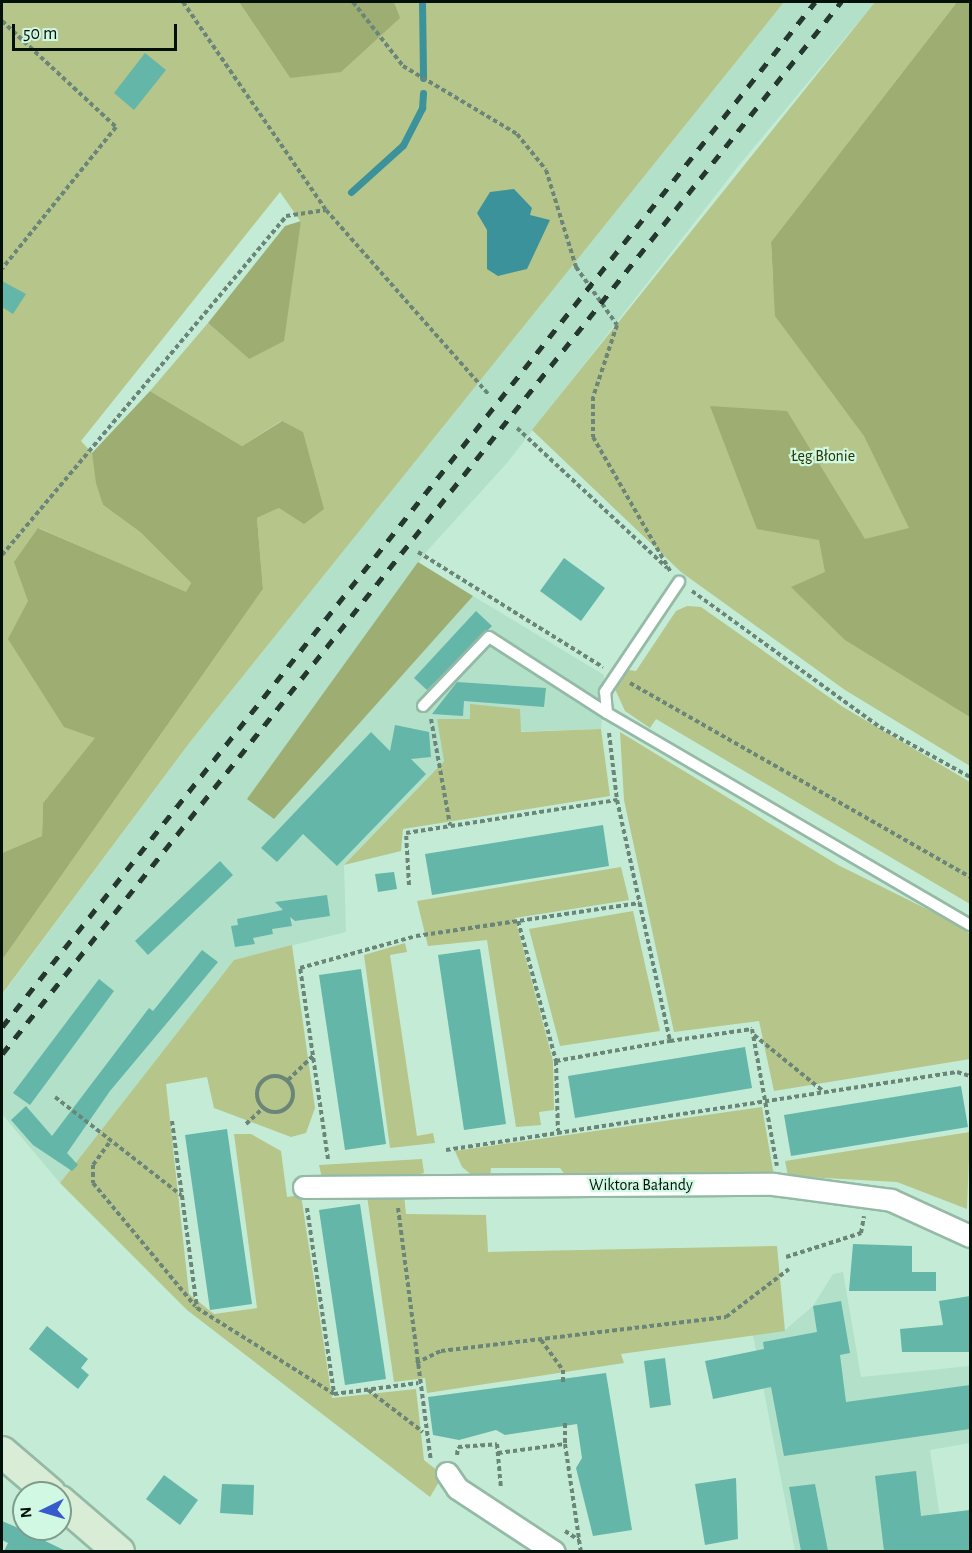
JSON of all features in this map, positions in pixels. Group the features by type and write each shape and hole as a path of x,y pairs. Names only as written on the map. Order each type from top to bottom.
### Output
{"street":[{"name":"Wiktora Bałandy","path":"304,1187 780,1185 891,1200 970,1236"},
{"path":"2,1452 36,1481"},
{"path":"456,1466 457,1488 554,1551"},
{"path":"72,1511 119,1551"}],"lane":[{"path":"607,713 604,692 679,582"},
{"path":"426,703 489,637 607,713 970,925"}],"path":[{"path":"183,2 327,210 489,395"},
{"path":"353,2 403,66 517,134 546,170 576,267 617,325 593,397 593,438 672,573 517,428"},
{"path":"2,21 116,127 2,269"},
{"path":"2,555 286,216 327,210"},
{"path":"418,552 615,675 970,877"},
{"path":"679,582 880,727 970,777"},
{"path":"426,703 450,825"},
{"path":"607,713 617,800 670,1041"},
{"path":"409,885 406,833 617,800"},
{"path":"328,1159 300,968 417,936 640,903"},
{"path":"518,921 556,1060 558,1131"},
{"path":"556,1060 752,1029 767,1100 780,1185"},
{"path":"753,1034 823,1092"},
{"path":"288,1080 313,1056"},
{"path":"446,1150 558,1131 957,1072 970,1076"},
{"path":"275,1076 288,1080 294,1093 289,1107 276,1113 263,1108 257,1095 262,1082 275,1076"},
{"path":"55,1096 110,1143 182,1196"},
{"path":"246,1124 263,1108"},
{"path":"172,1121 196,1308"},
{"path":"110,1143 93,1165 93,1183 196,1308 334,1394 418,1383"},
{"path":"396,1186 427,1457 456,1466 458,1447 497,1444 501,1489"},
{"path":"304,1187 334,1394"},
{"path":"786,1257 861,1233 867,1197"},
{"path":"416,1363 441,1351 726,1317 789,1269"},
{"path":"541,1340 562,1370 563,1383"},
{"path":"368,1390 424,1432"},
{"path":"564,1423 581,1551"},
{"path":"498,1453 565,1444"},
{"path":"492,1483 510,1495"},
{"path":"559,1527 579,1540"}],"shaded area":[{"path":"239,2 394,2 400,18 341,72 290,78"},
{"path":"784,2 875,2 740,164 507,463 427,551 248,799 274,819 473,596 604,675 601,729 470,733 344,865 346,932 234,960 60,1183 2,1114 2,995 190,742"},
{"name":"Łęg Błonie","path":"957,2 970,2 970,717 845,640 791,587 825,572 819,540 757,529 710,406 787,411 865,539 909,528 864,436 775,316 771,242"},
{"path":"301,221 284,341 249,359 208,323 285,226"},
{"path":"150,391 242,446 282,421 303,432 324,509 304,524 279,508 257,518 263,589 2,960 2,853 42,836 43,803 95,738 64,727 8,639 28,601 14,562 38,528 186,592 191,583 140,532 103,505 96,483 92,453"},
{"path":"418,562 473,596 274,819 247,799"},
{"path":"843,1272 861,1377 970,1366 970,1443 930,1450 945,1551 795,1551 753,1335 785,1330 813,1306 833,1274"}],"green space":[{"path":"2,2 239,2 290,78 399,18 394,2 784,2 190,742 2,994 2,960 263,589 257,518 279,508 281,421 242,446 150,391 208,323 249,359 301,222 280,192 81,441 92,453 103,505 140,532 191,583 186,593 39,528 96,738 43,803 42,836 2,853"},
{"name":"Łęg Błonie","path":"875,2 957,2 771,242 773,280 970,48 970,766 845,690 681,572 532,430"},
{"path":"687,606 701,607 843,707 970,782 970,904 656,719 650,728 625,711 615,689 629,670 636,671 676,611"},
{"path":"470,704 520,709 521,732 601,729 610,796 403,829 401,851 344,865 444,761 437,719 470,719"},
{"path":"620,732 838,865 965,928 970,935 970,1059 774,1091 759,1021 674,1032 624,800"},
{"path":"621,867 629,900 515,918 553,1061 554,1110 539,1112 541,1125 516,1127 487,940 428,946 417,901"},
{"path":"633,911 660,1031 560,1046 529,929"},
{"path":"405,943 407,952 390,955 417,1136 433,1133 435,1143 390,1148 364,955"},
{"path":"292,945 315,1108 306,1133 291,1137 214,1108 207,1077 166,1084 189,1294 214,1314 257,1308 234,1134 251,1134 281,1151 287,1197 301,1195 332,1398 416,1389 424,1460 443,1475 430,1497 187,1310 60,1183 234,960"},
{"path":"762,1107 774,1176 566,1176 560,1168 491,1168 490,1177 473,1176 462,1167 455,1151"},
{"path":"970,1132 967,1209 897,1182 788,1176 785,1161"},
{"path":"422,1159 424,1173 413,1176 322,1178 319,1165"},
{"path":"404,1194 406,1214 486,1215 488,1252 777,1246 785,1331 621,1354 624,1363 427,1393 425,1378 394,1382 367,1196"}],"water":[{"path":"514,189 532,208 530,215 550,220 527,269 498,276 487,269 487,230 477,213 490,192"}],"building":[{"path":"145,53 166,70 134,110 114,93"},
{"path":"2,281 26,294 13,314 2,307"},
{"path":"564,558 605,588 581,621 540,591"},
{"path":"476,611 492,626 427,690 414,678"},
{"path":"457,682 546,688 544,707 464,701 463,716 432,714"},
{"path":"395,725 429,732 431,757 411,759 426,774 337,866 303,834 277,862 261,848 371,732 390,751"},
{"path":"603,825 609,866 432,895 425,854"},
{"path":"220,861 233,875 148,955 135,941"},
{"path":"394,872 397,889 378,892 375,874"},
{"path":"327,895 330,916 295,921 290,917 292,926 272,929 273,934 253,938 255,944 235,947 231,926 238,925 237,919 283,910 275,902"},
{"path":"480,949 506,1124 464,1130 438,955"},
{"path":"202,950 218,962 110,1091 67,1153 78,1165 72,1171 33,1145 11,1120 26,1106 52,1136 149,1008 153,1011"},
{"path":"361,969 386,1144 345,1150 319,975"},
{"path":"99,979 114,991 30,1105 13,1093"},
{"path":"745,1047 752,1088 575,1118 568,1076"},
{"path":"961,1086 968,1127 791,1156 784,1115"},
{"path":"227,1129 252,1304 210,1310 185,1135"},
{"path":"360,1204 386,1379 345,1385 319,1210"},
{"path":"853,1244 912,1246 912,1272 936,1272 936,1291 849,1291"},
{"path":"970,1296 970,1352 902,1352 900,1329 943,1325 939,1301"},
{"path":"841,1301 850,1353 840,1355 846,1402 970,1385 970,1429 784,1456 771,1387 713,1399 705,1361 764,1349 763,1342 817,1332 813,1306"},
{"path":"47,1326 88,1359 81,1368 89,1375 78,1389 29,1349"},
{"path":"665,1358 671,1405 650,1408 644,1361"},
{"path":"606,1373 632,1530 593,1536 576,1468 582,1458 577,1424 505,1435 496,1430 459,1440 433,1435 428,1397"},
{"path":"916,1471 921,1516 970,1510 970,1551 884,1551 875,1476"},
{"path":"164,1475 198,1500 180,1525 146,1499"},
{"path":"736,1478 738,1539 705,1545 695,1484"},
{"path":"222,1484 254,1485 253,1515 220,1513"},
{"path":"815,1484 828,1551 801,1551 789,1487"},
{"path":"2,1521 12,1525 12,1541 45,1541 66,1551 4,1551 8,1543 2,1540"}],"waterway":[{"path":"422,2 423,78"},
{"path":"351,192 403,145 422,108 423,93"}],"railway":[{"path":"2,1027 815,2"},
{"path":"2,1054 841,2"}]}
